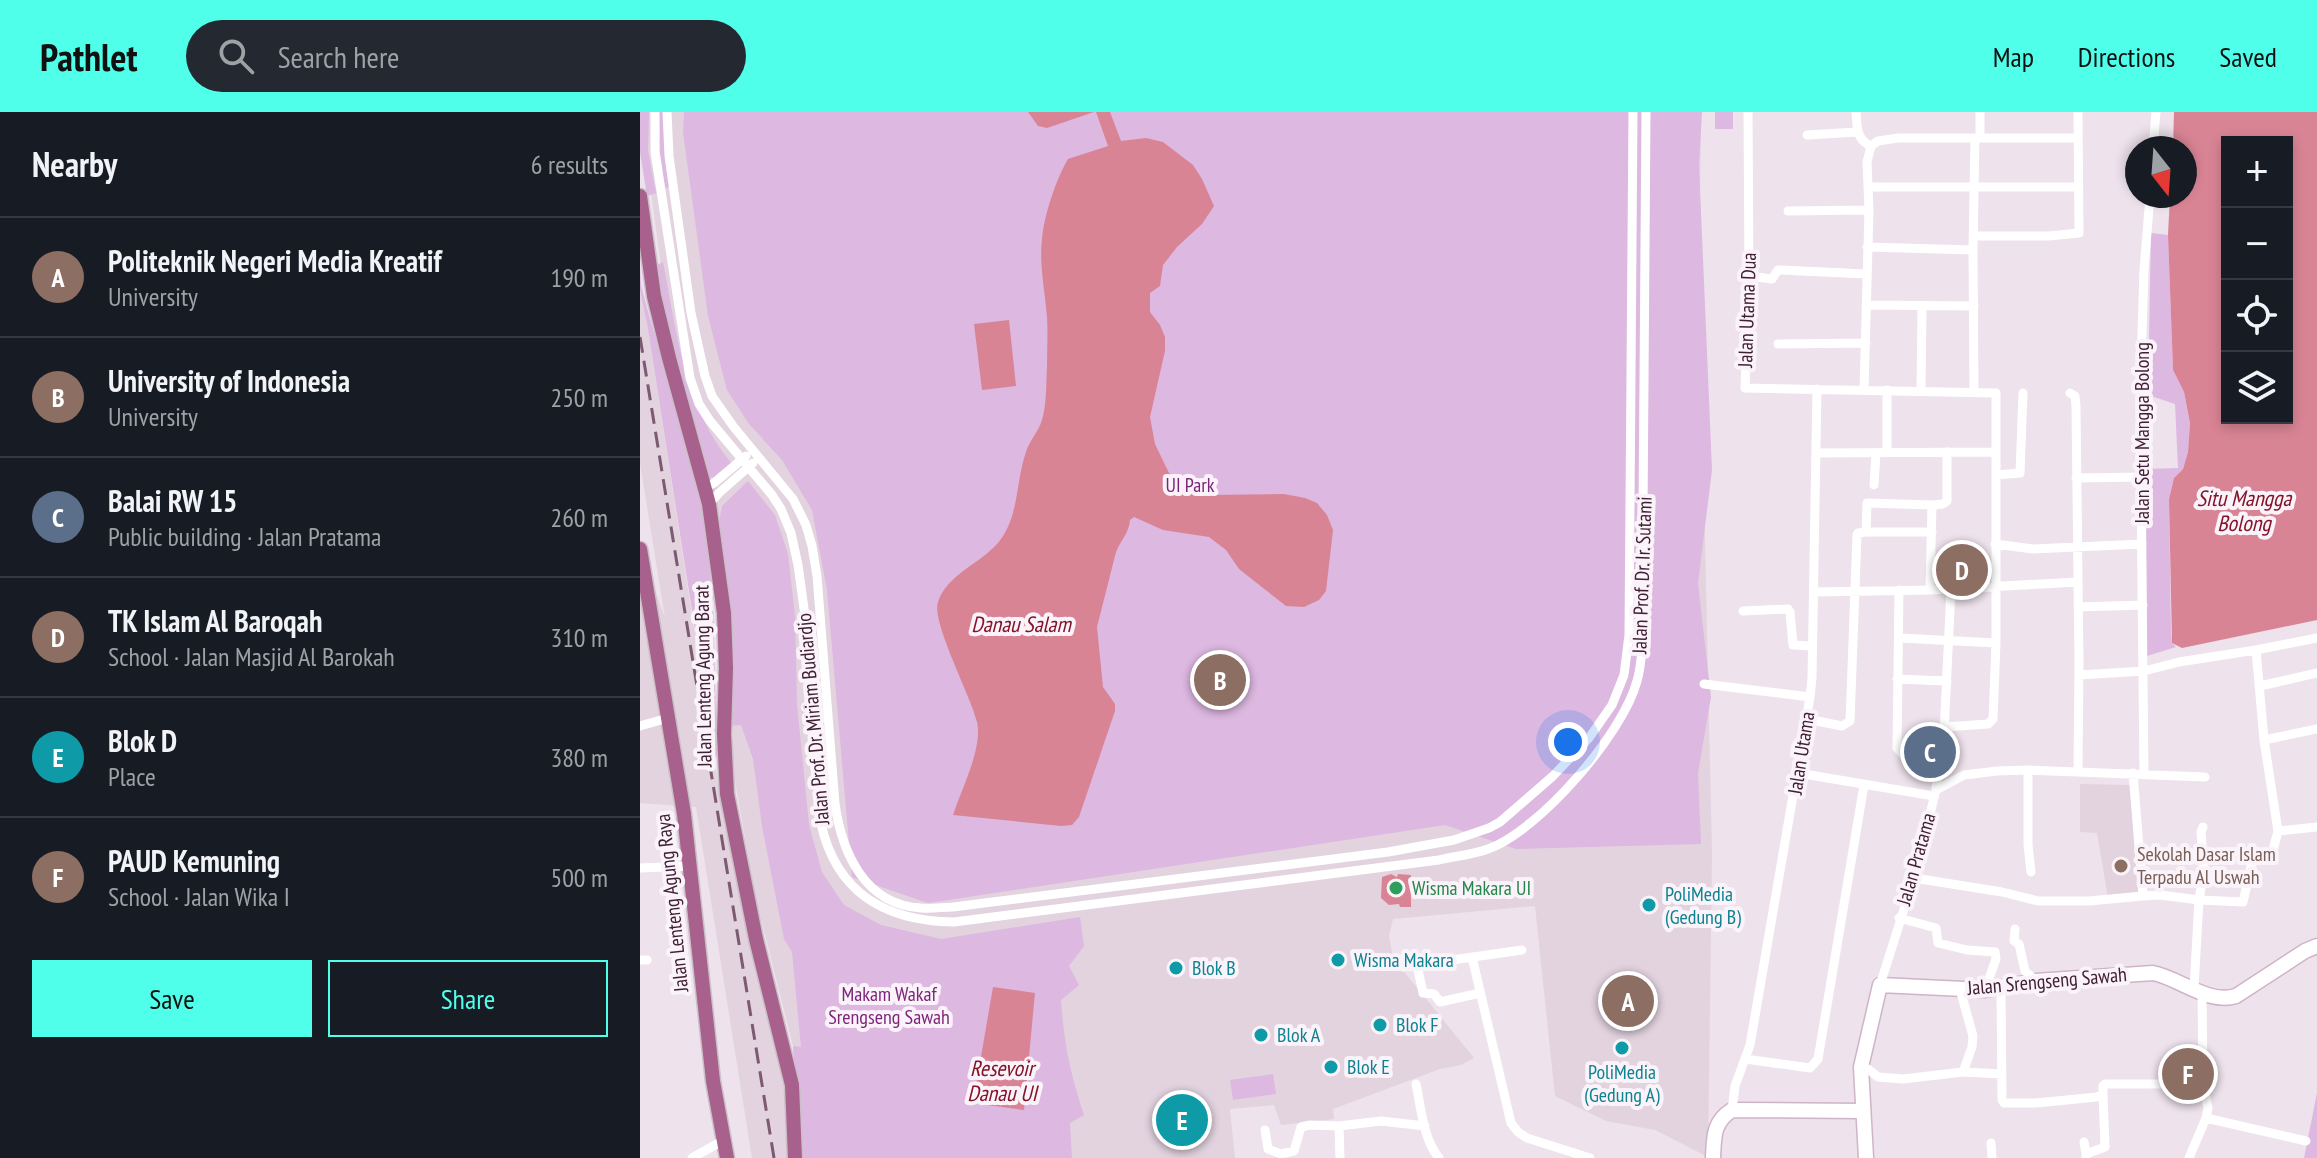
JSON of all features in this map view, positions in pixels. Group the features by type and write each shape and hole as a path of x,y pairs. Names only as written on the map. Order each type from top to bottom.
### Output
{"main road":[{"name":"Jalan Lenteng Agung Barat","path":"640,196 654,296 709,504 724,613 727,794 756,939 792,1085 795,1158"},
{"name":"Jalan Lenteng Agung Raya","path":"640,549 668,718 689,866 713,1081 727,1158"}],"street":[{"name":"Jalan Prof. Dr. Miriam Budiardjo","path":"655,112 655,152 690,378 699,404 710,421 781,509 795,550 805,616 821,824 832,859 841,874 877,904 910,917 954,922 1314,875"},
{"name":"Jalan Prof. Dr. Miriam Budiardjo","path":"667,112 669,156 691,313 705,376 712,396 755,456 793,499 812,546 836,813 845,851 863,880 898,903 920,908 953,907 1309,861"},
{"name":"Jalan Prof. Dr. Ir. Sutami","path":"1309,861 1388,852 1454,840 1500,822 1553,776 1589,738 1612,705 1624,675 1629,635 1633,112"},
{"name":"Jalan Prof. Dr. Ir. Sutami","path":"1314,875 1439,860 1488,849 1518,833 1568,789 1602,747 1637,682 1644,616 1646,112"},
{"name":"Jalan Utama Dua","path":"1748,112 1749,276 1745,388 1996,393 1996,452"},
{"path":"1856,112 1857,132 1863,143 1871,146"},
{"path":"1974,392 1974,185 1980,112"},
{"path":"1973,236 2079,233 2078,112"},
{"path":"2154,136 2156,112"},
{"path":"1807,135 1857,132"},
{"path":"1864,390 1869,210 1867,162 1871,146 1889,139 2078,138"},
{"path":"1868,187 2078,187"},
{"name":"Jalan Setu Mangga Bolong","path":"2144,773 2140,477 2143,317 2149,208"},
{"path":"1788,211 1869,210"},
{"path":"1867,247 1973,250"},
{"path":"1749,276 1772,279 1778,270 1866,274"},
{"path":"1866,305 1974,306"},
{"path":"1921,391 1922,306"},
{"path":"1778,344 1866,343"},
{"name":"Jalan Utama","path":"1732,1110 1735,1086 1750,1045 1810,697 1817,389"},
{"path":"1874,485 1882,453 1887,390"},
{"path":"1996,475 2020,473 2023,393"},
{"path":"2070,393 2075,399 2078,771"},
{"path":"1866,532 1867,503 1932,505 1947,501 1947,452"},
{"path":"1816,453 1996,452 1996,643 1991,722 1945,727"},
{"path":"706,487 755,456"},
{"path":"709,504 745,463"},
{"path":"2076,478 2140,477"},
{"path":"1930,590 1932,505"},
{"path":"1807,719 1842,726 1850,721 1858,533 1932,532"},
{"path":"1995,544 2033,549 2142,544"},
{"path":"795,550 812,546"},
{"path":"1814,592 2078,582"},
{"name":"Jalan Pratama","path":"1880,985 1914,878 1935,793 1939,760 1943,754 1951,589"},
{"path":"1899,590 1897,748 1898,752 1939,760"},
{"path":"2078,607 2143,605"},
{"path":"1743,611 1788,609 1793,645 1811,646"},
{"path":"1900,638 1996,643"},
{"path":"2079,675 2144,671 2317,638"},
{"path":"1914,878 2038,901 2089,901 2160,895 2243,902 2252,863 2271,858 2278,831 2264,740 2256,650"},
{"path":"2260,686 2317,673"},
{"path":"1897,679 1947,681"},
{"path":"1704,684 1810,697"},
{"path":"640,726 668,718"},
{"path":"2264,740 2317,729"},
{"path":"1798,773 1935,793 1964,775 2028,770 2205,777"},
{"path":"2028,770 2031,872"},
{"path":"2133,773 2143,896"},
{"path":"1745,1059 1810,1068 1818,1059 1864,785"},
{"path":"2189,1158 2211,1119 2203,1084 2198,990 2203,827"},
{"path":"2278,831 2317,827"},
{"path":"1481,830 1488,849"},
{"path":"640,868 689,866"},
{"path":"1047,895 1049,909"},
{"path":"1899,918 1936,928 1938,943 1995,952 1996,959 1985,990"},
{"path":"2015,929 2014,941 2019,944 2025,971 2036,981"},
{"name":"Jalan Srengseng Sawah","path":"1880,985 1985,990 2036,981 2153,973 2227,999 2317,946"},
{"path":"1403,967 1522,950"},
{"path":"1472,957 1511,1123 1527,1138 1590,1158"},
{"path":"1417,965 1423,993 1434,994 1440,1002 1480,993"},
{"path":"1866,1158 1861,1067 1880,985"},
{"path":"2001,987 2004,1103 2036,1103 2103,1094"},
{"path":"1960,989 1973,1036 1963,1072"},
{"path":"1861,1067 1878,1077 1903,1079 1963,1072 2002,1074"},
{"path":"1416,1084 1435,1155"},
{"path":"2084,1142 2086,1156 2105,1147 2105,1084 2203,1084"},
{"path":"1713,1158 1716,1125 1722,1116 1732,1110 1862,1111"},
{"path":"2211,1119 2306,1141"},
{"path":"1265,1130 1268,1149 1281,1156 1294,1151 1301,1127 1310,1125 1339,1126 1381,1121 1425,1126"},
{"path":"1339,1126 1340,1158"},
{"path":"692,1158 724,1140"},
{"path":"1991,1143 1992,1158"}],"shaded area":[{"name":"UI Park","path":"640,112 1701,112 1699,276 1712,853 1708,1157 1655,1130 1606,1121 1555,1096 1535,906 1393,919 1389,936 1393,958 1474,1058 1333,1109 1334,1119 1281,1125 1274,1105 1230,1109 1235,1158 801,1158 793,1046 755,895 733,769 732,591 705,460 668,317"},
{"path":"640,290 723,817 779,1062 785,1095 789,1158 752,1158 696,807 640,803 640,548 665,618 640,463"},
{"name":"Sekolah Dasar Islam Terpadu Al Uswah","path":"2080,784 2130,785 2141,895 2108,898 2097,833 2080,832"}],"green space":[{"path":"640,112 649,112 648,151 656,193 647,196 640,152"},
{"path":"659,112 664,112 670,187 665,188 660,152"},
{"name":"UI Park","path":"684,112 1702,112 1699,165 1712,470 1698,583 1711,697 1698,773 1701,844 1516,849 1445,825 928,903 852,877 827,590 812,510 782,460 749,424 727,390 708,316 683,132"},
{"path":"1715,112 1733,112 1733,129 1715,129"},
{"path":"2151,233 2168,235 2173,370 2184,392 2190,423 2188,452 2183,469 2174,478 2169,499 2171,632 2172,643 2176,647 2147,656 2146,469 2178,468 2175,404 2148,395"},
{"path":"663,262 678,342 693,394 716,443 733,465 716,478 709,477 662,306 657,265"},
{"path":"640,266 647,308 704,506 713,603 715,758 640,290"},
{"name":"Makam Wakaf Srengseng Sawah","path":"748,481 775,515 788,554 795,616 797,704 809,825 822,872 844,905 881,925 941,939 1080,917 1084,946 1069,966 1079,985 1061,1000 1068,1058 1084,1115 1070,1123 1072,1158 801,1158 793,1046 801,1047 792,952 784,939 762,826 753,759 741,725 728,726 729,595 719,522 722,506"},
{"path":"1273,1074 1276,1094 1233,1100 1230,1080"},
{"path":"2317,1093 2317,1158 2304,1158"}],"water":[{"path":"1028,112 1094,112 1047,128 1038,126"},
{"name":"Danau Salam","path":"1096,112 1110,112 1121,141 1146,138 1163,142 1193,165 1214,206 1202,224 1163,265 1160,286 1150,293 1150,312 1165,337 1165,351 1150,417 1155,444 1169,473 1187,488 1204,495 1284,494 1317,503 1327,515 1333,530 1326,591 1319,600 1304,607 1286,606 1239,569 1226,550 1209,537 1163,530 1134,517 1116,552 1097,627 1103,687 1115,704 1115,711 1079,817 1072,825 1061,826 953,815 974,756 978,732 974,711 940,626 938,602 949,583 994,547 1011,519 1026,452 1041,424 1045,406 1047,323 1041,258 1045,220 1068,159 1108,146"},
{"name":"Situ Mangga Bolong","path":"2174,112 2317,112 2317,620 2182,648 2172,643 2169,499 2174,478 2183,469 2188,452 2190,423 2184,392 2173,370 2169,208 2197,208 2197,136 2173,136"},
{"path":"1009,320 1016,386 982,390 974,324"},
{"name":"Wisma Makara UI","path":"1391,874 1397,877 1398,874 1411,875 1411,907 1389,905 1381,898 1382,877"},
{"name":"Resevoir Danau UI","path":"993,987 1035,993 1024,1110 973,1103"}],"railway":[{"path":"640,337 774,1158"}],"place":[{"name":"TK Islam Al Baroqah","path":"1962,570"},
{"name":"University of Indonesia","path":"1220,680"},
{"name":"Balai RW 15","path":"1930,752"},
{"name":"Sekolah Dasar Islam Terpadu Al Uswah","path":"2121,866"},
{"name":"Wisma Makara UI","path":"1396,888"},
{"name":"PoliMedia (Gedung B)","path":"1649,905"},
{"name":"Wisma Makara","path":"1338,960"},
{"name":"Blok B","path":"1176,968"},
{"name":"Politeknik Negeri Media Kreatif","path":"1628,1001"},
{"name":"Blok F","path":"1380,1025"},
{"name":"Blok A","path":"1261,1035"},
{"name":"PoliMedia (Gedung A)","path":"1622,1048"},
{"name":"Blok E","path":"1331,1067"},
{"name":"PAUD Kemuning","path":"2188,1074"},
{"name":"Blok D","path":"1182,1120"}]}
